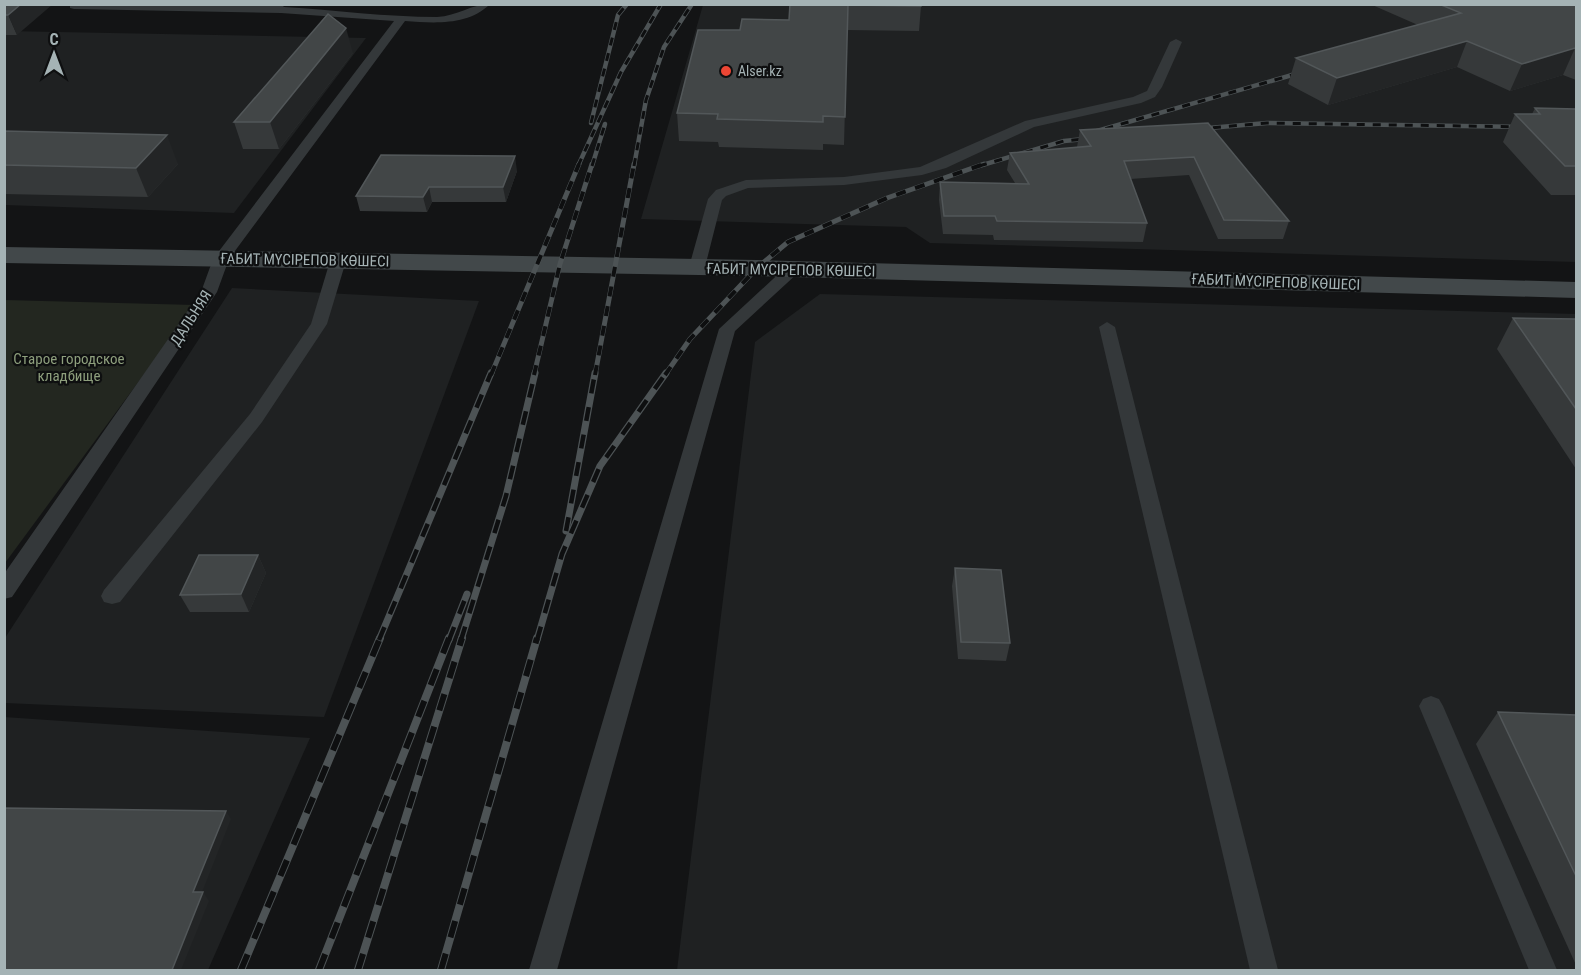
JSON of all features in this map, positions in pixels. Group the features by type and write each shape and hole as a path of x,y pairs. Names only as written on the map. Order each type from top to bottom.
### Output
{"main road":[{"name":"ҒАБИТ МҮСІРЕПОВ КӨШЕСІ","path":"4,255 793,269 1576,290"}],"lane":[{"path":"74,6 277,7 401,19 457,18 471,14 485,4"},
{"name":"ДАЛЬНЯЯ","path":"4,591 209,292 221,259 401,19"},
{"path":"697,267 715,199 721,193 746,184 869,179 922,171 942,165 1030,124 1137,100 1151,94 1176,42"},
{"path":"112,596 268,399 319,324 338,261"},
{"path":"543,970 727,329 793,269"},
{"path":"1107,327 1264,970"},
{"path":"1431,706 1544,970"}],"shaded area":[{"path":"703,5 1576,5 1576,262 930,243 906,227 641,219"},
{"path":"5,31 366,38 234,213 5,205"},
{"path":"232,288 479,301 324,717 5,703 5,638"},
{"path":"820,294 1576,314 1576,970 677,970 755,342"},
{"path":"4,717 310,738 208,970 5,970"}],"green space":[{"name":"Старое городское кладбище","path":"5,300 195,305 5,563"}],"building":[{"path":"4,4 21,4 8,15 4,15"},
{"path":"790,4 921,4 921,6 848,5 845,117 823,116 823,122 717,119 718,114 677,113 698,30 740,30 742,19 789,20"},
{"path":"1439,4 1576,4 1576,49 1522,64 1467,41 1337,78 1296,58 1461,13"},
{"path":"328,14 346,28 270,122 234,122"},
{"path":"1535,108 1576,109 1576,166 1565,166 1515,114 1540,114"},
{"path":"1208,123 1289,221 1224,220 1194,157 1124,161 1147,223 997,221 995,216 944,216 940,182 1029,184 1010,153 1091,146 1080,130"},
{"path":"4,131 167,135 136,168 4,165"},
{"path":"381,155 515,156 503,187 429,187 423,197 356,196"},
{"path":"1513,318 1576,319 1576,409"},
{"path":"199,555 258,555 241,594 180,595"},
{"path":"955,568 1001,570 1010,643 961,642"},
{"path":"1498,712 1576,715 1576,876"},
{"path":"4,808 226,811 193,892 203,892 172,970 4,970"}],"railway":[{"path":"591,123 618,15 627,4"},
{"path":"578,166 621,72 661,4"},
{"path":"634,166 646,100 664,47 692,4"},
{"path":"1090,133 1306,71"},
{"path":"1197,129 1267,123 1526,127"},
{"path":"592,166 605,124"},
{"path":"979,166 1064,141 1095,138"},
{"path":"491,375 579,164"},
{"path":"534,375 560,264 592,164"},
{"path":"595,375 634,164"},
{"path":"665,375 690,339 757,268 788,242 887,198 984,164"},
{"path":"379,640 491,373"},
{"path":"461,640 506,496 535,373"},
{"path":"566,531 595,373"},
{"path":"537,640 562,554 600,466 666,373"},
{"path":"449,640 467,594"},
{"path":"241,970 380,638"},
{"path":"319,970 449,638"},
{"path":"358,970 462,638"},
{"path":"441,970 537,638"}],"place":[{"name":"Alser.kz","path":"726,71"}]}
